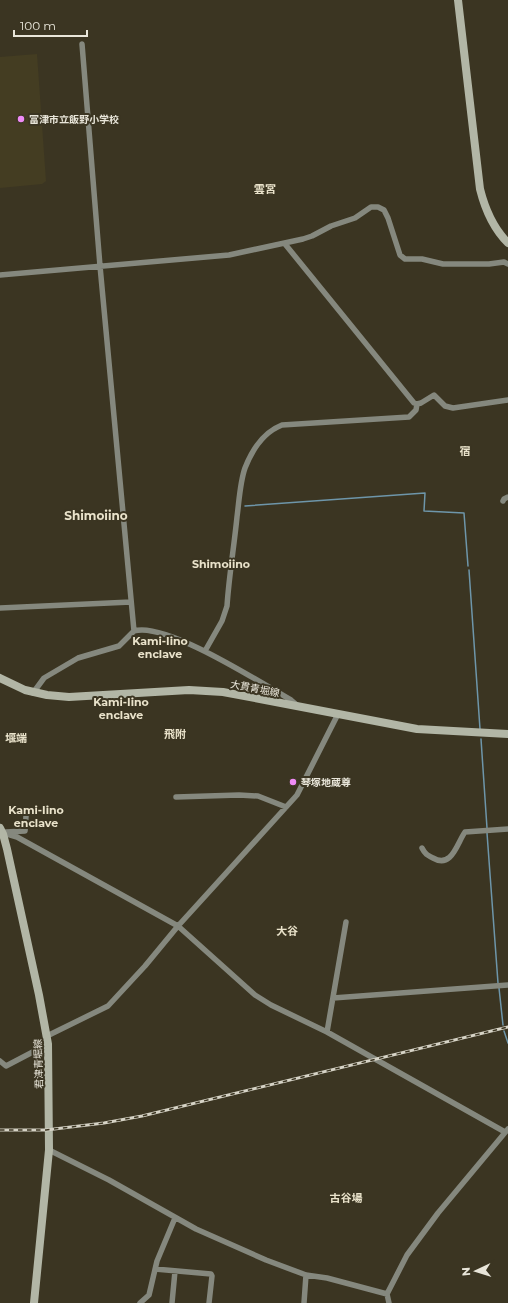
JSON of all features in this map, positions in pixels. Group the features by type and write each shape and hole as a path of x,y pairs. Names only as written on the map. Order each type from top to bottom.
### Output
{"main road":[{"path":"458,0 480,189 494,226 508,243"},
{"name":"大貫青堀線","path":"0,678 24,690 47,695 69,697 204,690 223,692 417,729 508,734"},
{"name":"君津青堀線","path":"1,832 48,1040 49,1150 34,1303"}],"street":[{"path":"82,44 100,266 134,631"},
{"path":"0,275 229,254 285,244 312,236 331,226 355,218 371,207 378,207 384,210 400,255 404,259 422,260 443,264 488,264 504,262 508,264"},
{"path":"285,244 414,403 417,404"},
{"path":"417,404 434,395 445,406 454,408 508,400"},
{"path":"205,651 222,620 227,606 244,470 256,445 275,428 282,425 409,417 416,410 417,404"},
{"path":"502,502 508,497"},
{"path":"0,608 131,602"},
{"path":"34,693 44,678 78,658 119,646 134,631 145,630 183,640 291,700 298,706"},
{"path":"0,1061 6,1066 108,1006 145,966 178,926 297,795 338,714"},
{"path":"176,797 238,795 258,796 286,807"},
{"path":"1,832 24,832 26,830 26,816"},
{"path":"422,848 425,854 443,862 451,856 465,832 508,828"},
{"path":"1,832 17,837 178,926 255,995 271,1005 327,1032 506,1130 430,1224 407,1255 387,1294 389,1303"},
{"path":"327,1032 346,922"},
{"path":"333,998 508,985"},
{"path":"49,1150 109,1180 196,1229 266,1260 306,1275 327,1278 387,1294"},
{"path":"140,1303 149,1295 157,1261 175,1218"},
{"path":"155,1269 211,1274 209,1303"},
{"path":"172,1303 175,1271"},
{"path":"304,1303 306,1275"}],"shaded area":[{"name":"富津市立飯野小学校","path":"37,54 46,181 42,184 0,188 0,57"}],"waterway":[{"path":"245,506 425,493 424,511 464,513 468,566"},
{"path":"469,570 480,729"},
{"path":"481,739 487,828"},
{"path":"487,833 498,983"},
{"path":"499,988 503,1025"},
{"path":"504,1031 508,1043"}],"railway":[{"path":"0,1130 46,1130 104,1123 142,1116 508,1027"}],"place":[{"name":"富津市立飯野小学校","path":"21,119"},
{"name":"琴塚地蔵尊","path":"293,782"}],"district":[{"name":"雲宮","path":"265,189"},
{"name":"宿","path":"465,451"},
{"name":"Shimoiino","path":"96,516"},
{"name":"Shimoiino","path":"221,564"},
{"name":"Kami-Iino enclave","path":"160,647"},
{"name":"Kami-Iino enclave","path":"121,708"},
{"name":"飛附","path":"175,734"},
{"name":"堰端","path":"16,738"},
{"name":"Kami-Iino enclave","path":"36,816"},
{"name":"大谷","path":"287,931"},
{"name":"古谷場","path":"346,1198"}]}
